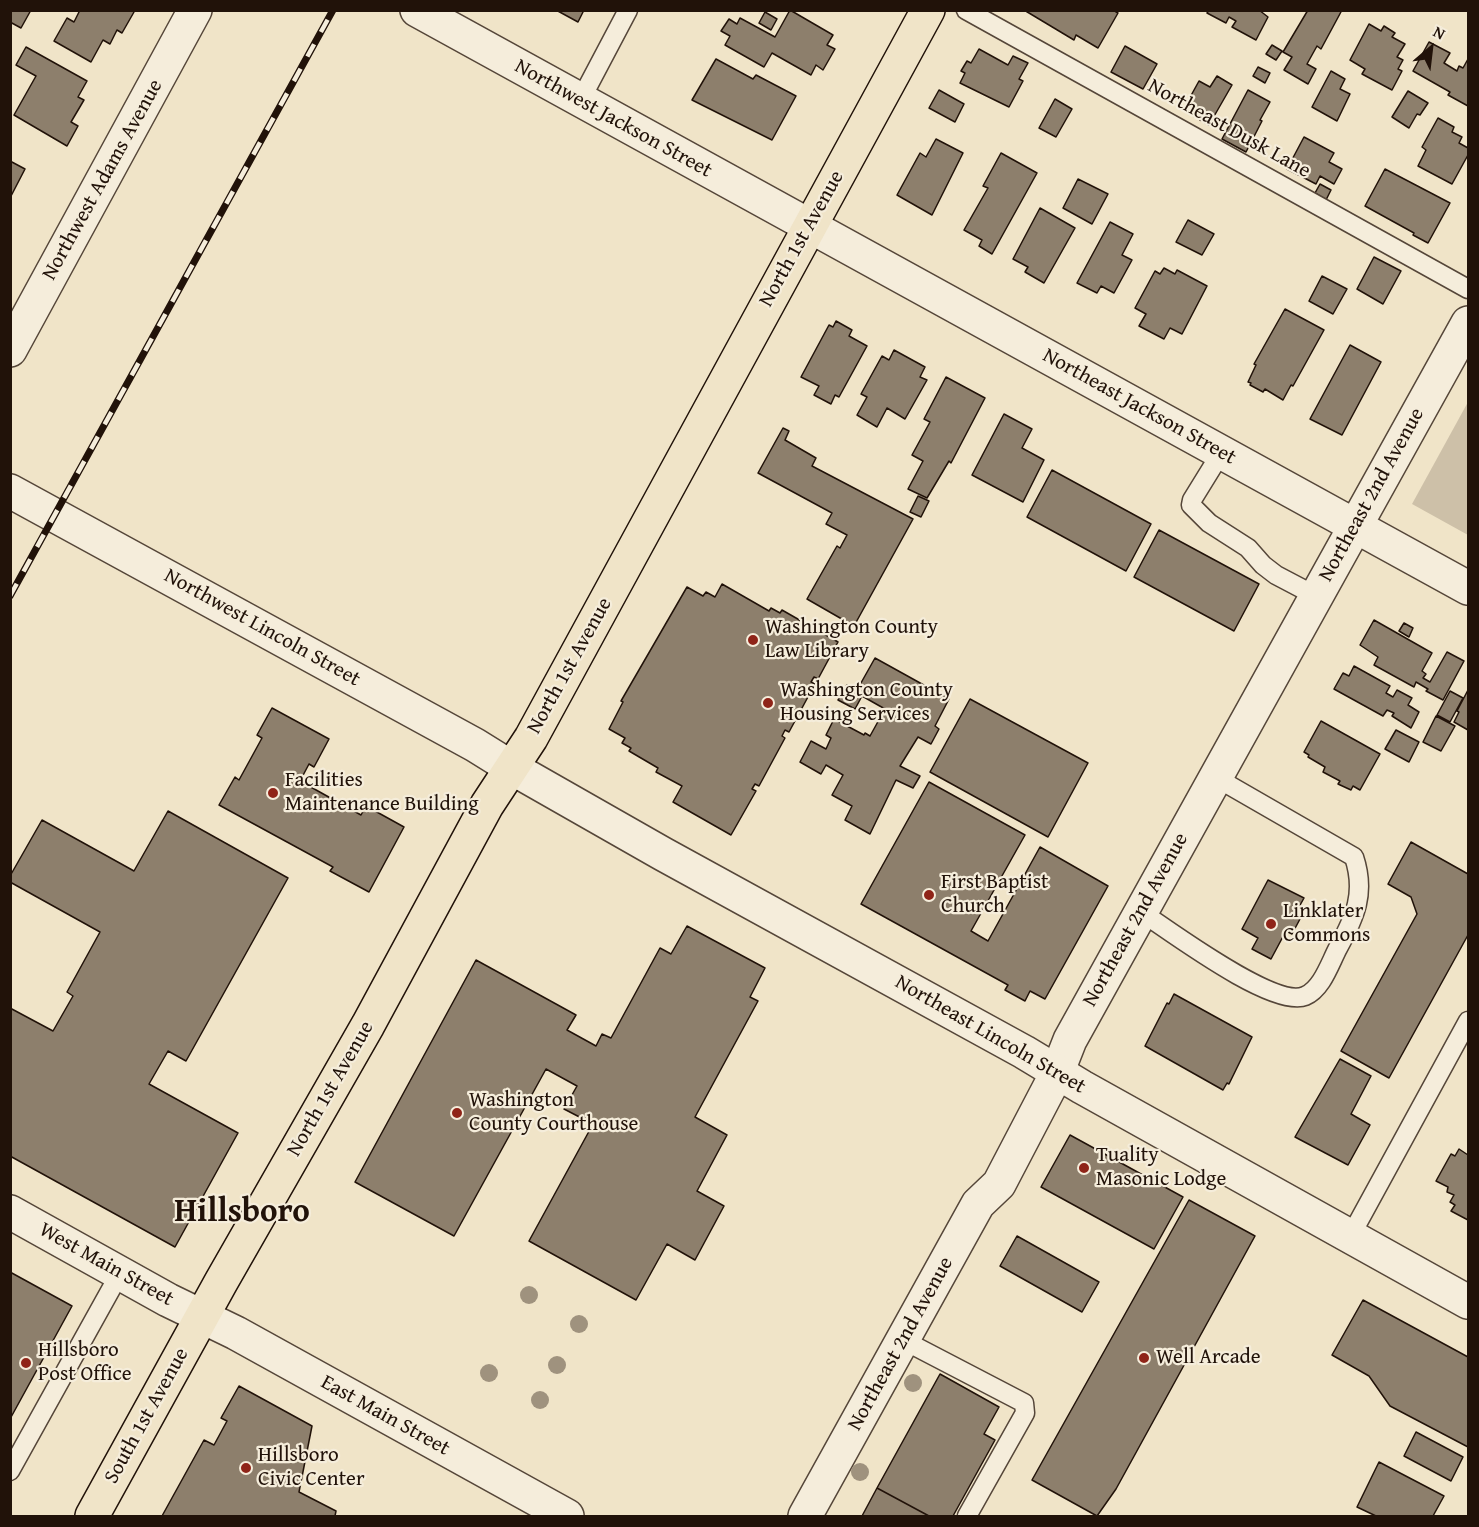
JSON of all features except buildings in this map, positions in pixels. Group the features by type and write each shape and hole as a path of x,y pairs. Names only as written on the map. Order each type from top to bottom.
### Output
{"main road":[{"name":"North 1st Avenue","path":"202,1316 368,1025 487,805 536,728 928,10"},
{"name":"South 1st Avenue","path":"92,1516 202,1316"}],"street":[{"name":"Northwest Adams Avenue","path":"10,350 195,10"},
{"name":"Northwest Jackson Street","path":"435,15 580,101 809,227"},
{"name":"Northeast Jackson Street","path":"809,227 1468,588"},
{"name":"Northeast 2nd Avenue","path":"805,1516 978,1204 999,1184 1057,1073 1070,1040 1468,323"},
{"name":"Northwest Lincoln Street","path":"10,491 512,768"},
{"name":"Northeast Lincoln Street","path":"512,768 1468,1302"},
{"name":"West Main Street","path":"10,1212 202,1316"},
{"name":"East Main Street","path":"202,1316 567,1516"}],"lane":[{"path":"580,101 628,10"},
{"name":"Northeast Dusk Lane","path":"966,10 1468,289"},
{"path":"1221,453 1191,505 1209,523 1248,548 1276,575 1316,596"},
{"path":"1141,912 1234,974 1289,999 1306,996 1319,984 1349,928 1360,900 1359,872 1354,858 1215,777"},
{"path":"1350,1237 1468,1021"},
{"path":"10,1471 120,1273"},
{"path":"903,1340 1024,1403 1025,1413 968,1516"}],"shaded area":[{"path":"1468,402 1468,535 1412,504"}],"railway":[{"path":"10,596 333,10"}],"place":[{"name":"Washington County Law Library","path":"753,640"},
{"name":"Washington County Housing Services","path":"768,703"},
{"name":"Facilities Maintenance Building","path":"273,793"},
{"name":"First Baptist Church","path":"929,895"},
{"name":"Linklater Commons","path":"1271,924"},
{"name":"Washington County Courthouse","path":"457,1113"},
{"name":"Tuality Masonic Lodge","path":"1084,1168"},
{"name":"Well Arcade","path":"1144,1358"},
{"name":"Hillsboro Post Office","path":"26,1363"},
{"name":"Hillsboro Civic Center","path":"246,1468"}],"district":[{"name":"Hillsboro","path":"242,1213"}]}
